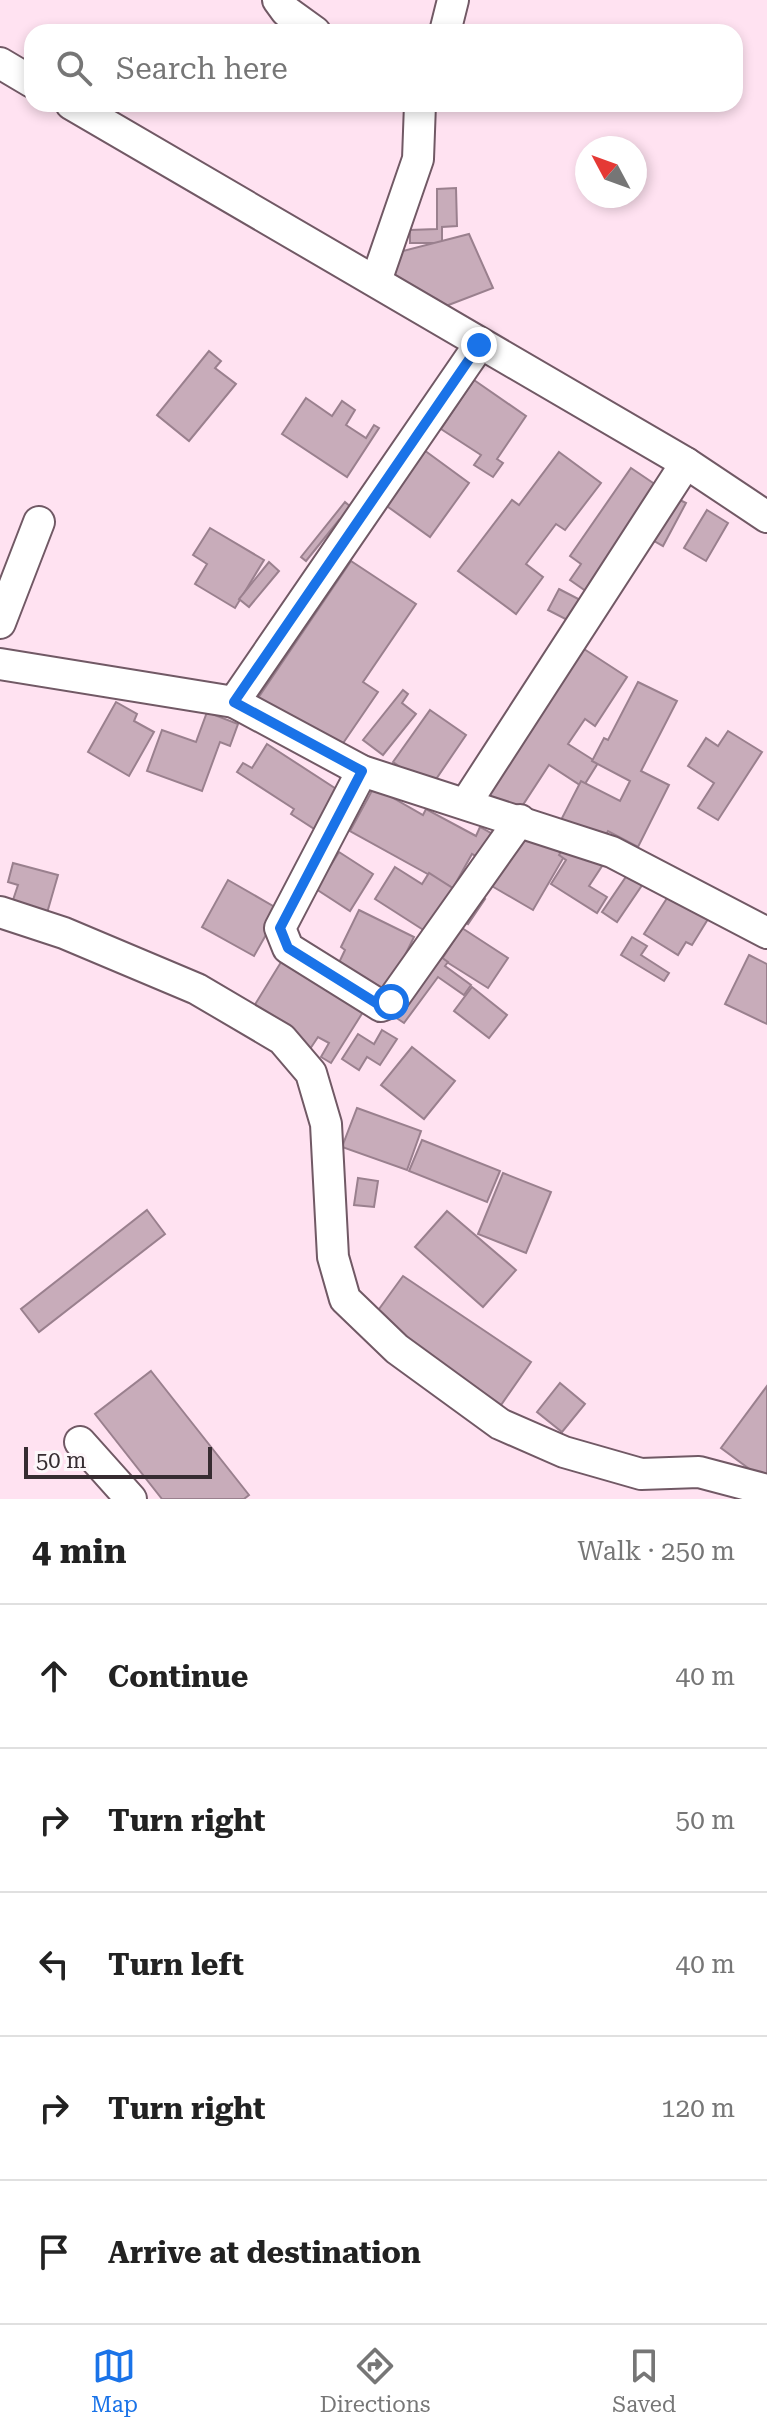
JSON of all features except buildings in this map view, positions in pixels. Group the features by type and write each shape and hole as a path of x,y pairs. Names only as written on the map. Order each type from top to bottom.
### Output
{"street":[{"path":"278,0 286,11 304,24"},
{"path":"447,24 453,0"},
{"path":"0,63 24,77"},
{"path":"85,112 376,281 479,345 686,463 767,517"},
{"path":"376,281 418,159 420,112"},
{"path":"234,702 479,345"},
{"path":"466,803 686,463"},
{"path":"0,623 39,522"},
{"path":"0,664 234,702 362,771 612,852 767,933"},
{"path":"362,771 280,928 288,948 381,1006 391,1002 520,820"},
{"path":"0,912 64,933 197,989 282,1039 311,1073 326,1124 333,1257 345,1299 397,1349 500,1424 564,1452 641,1474 699,1472 767,1490"},
{"path":"80,1442 131,1499"}],"route":[{"path":"391,1002 381,1006 288,948 281,938 280,928 362,771 234,702 479,345"}]}
